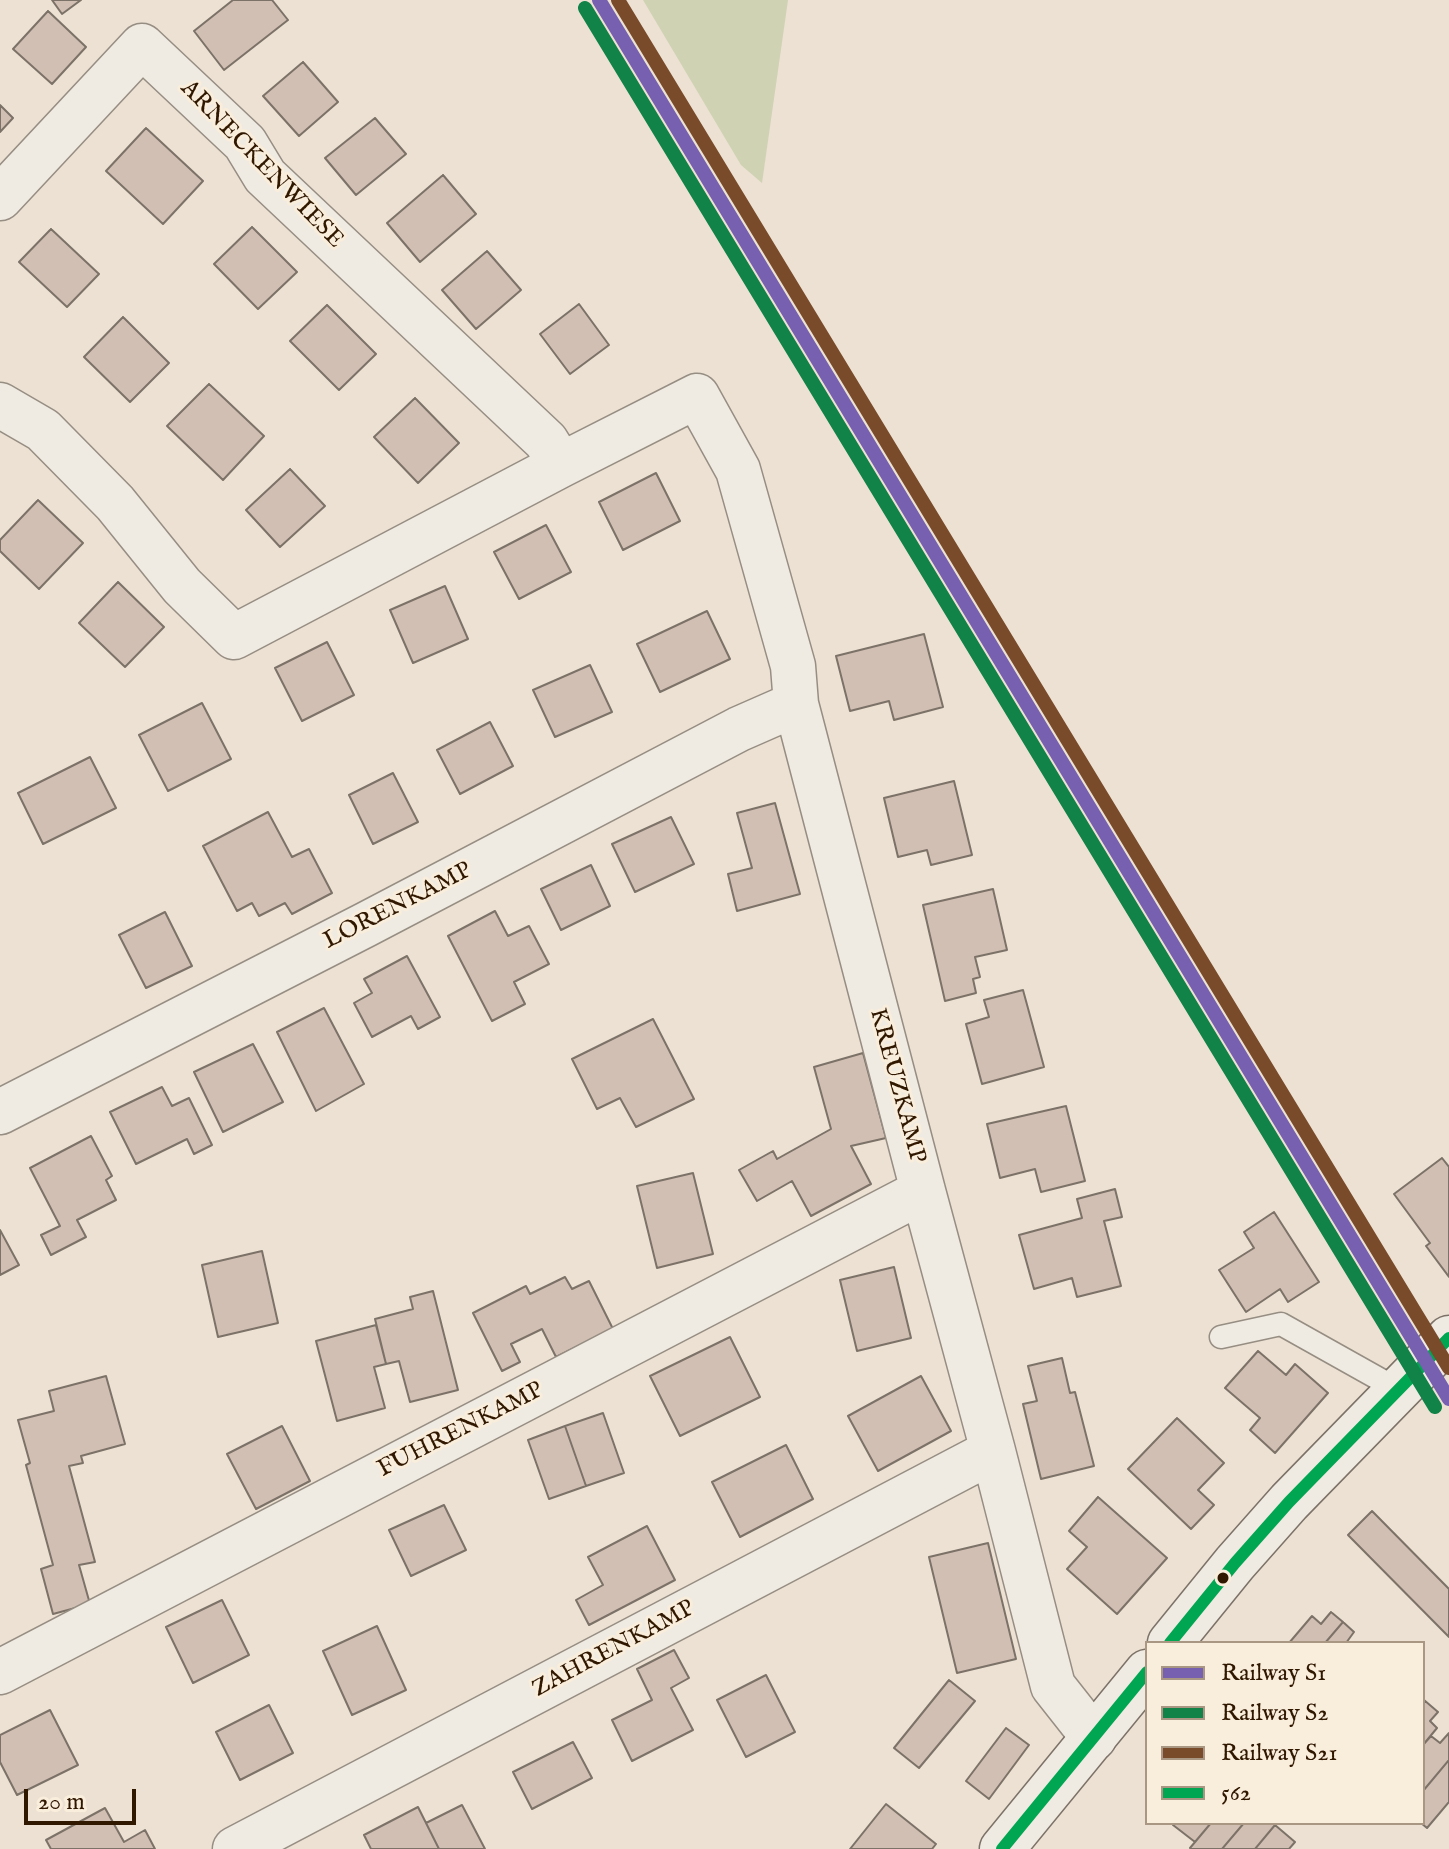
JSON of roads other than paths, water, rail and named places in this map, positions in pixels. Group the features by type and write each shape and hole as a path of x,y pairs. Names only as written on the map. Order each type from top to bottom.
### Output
{"street":[{"name":"ARNECKENWIESE","path":"0,198 142,46 245,143 265,176 546,441 561,465"},
{"name":"KREUZKAMP","path":"561,465 697,396 738,470 793,666 796,704 1053,1686 1094,1738"},
{"path":"0,405 43,430 115,503 182,586 234,637 561,465"},
{"name":"LORENKAMP","path":"0,1112 739,729 796,704"},
{"name":"FUHRENKAMP","path":"0,1672 923,1191"},
{"path":"1172,1641 1289,1502 1449,1338"},
{"name":"ZAHRENKAMP","path":"235,1849 993,1451"},
{"path":"1002,1849 1145,1674"}],"lane":[{"path":"1221,1337 1281,1324 1397,1389"}],"rail line":[{"name":"S1","path":"599,0 1449,1399"},
{"name":"S21","path":"618,0 1449,1368"},
{"name":"S2","path":"585,8 1435,1407"}]}
